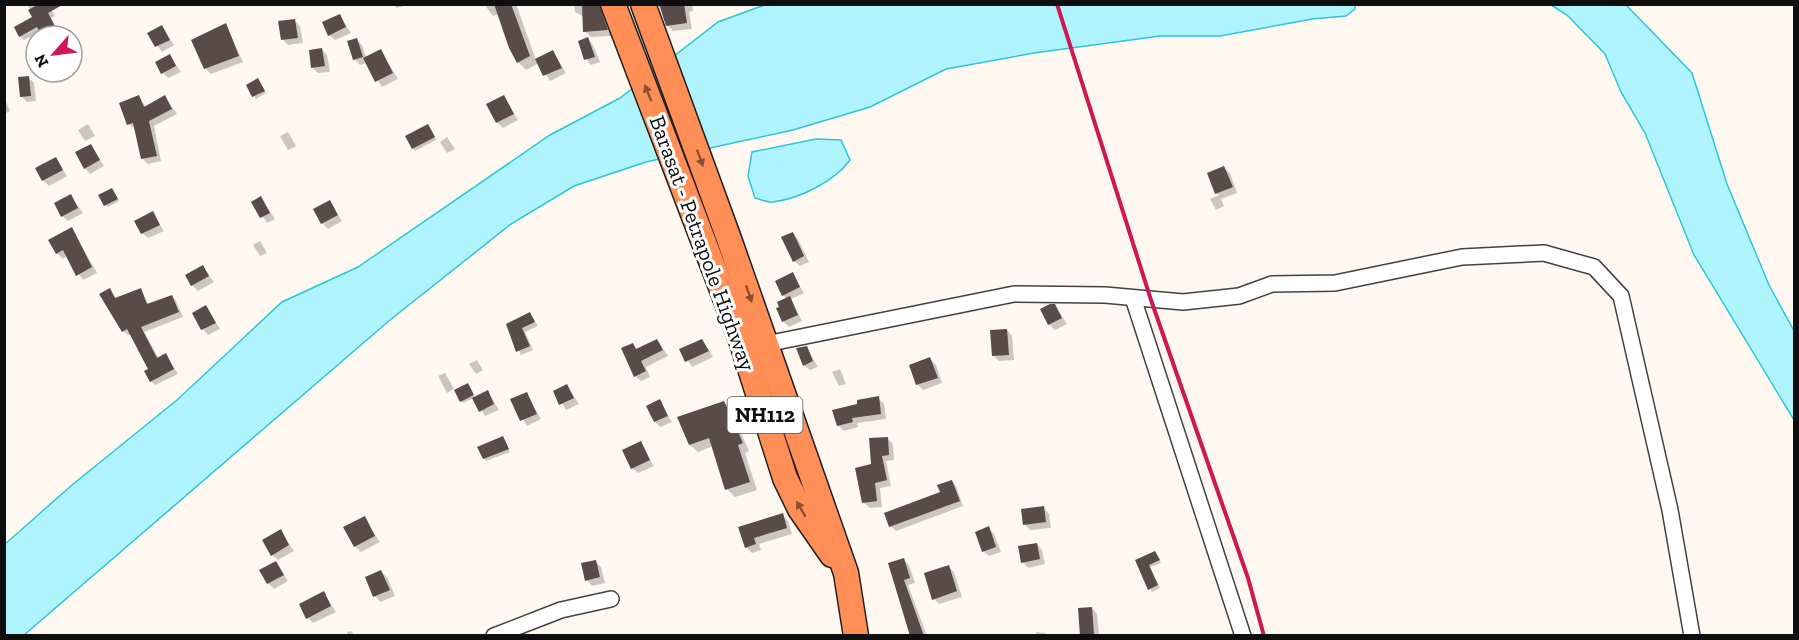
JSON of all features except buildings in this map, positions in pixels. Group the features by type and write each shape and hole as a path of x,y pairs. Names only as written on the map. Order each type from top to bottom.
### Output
{"highway":[{"name":"Barasat - Petrapole Highway","path":"643,4 729,239 846,573 856,636"},
{"name":"Barasat - Petrapole Highway","path":"614,8 740,337 785,478 800,509 846,573"}],"street":[{"path":"766,344 1014,294 1183,302 1239,296 1272,284 1335,283 1461,256 1544,253 1594,267 1621,296 1670,510 1692,636"},
{"path":"1133,298 1243,636"},
{"path":"494,636 561,610 611,598"}],"water":[{"path":"767,4 1355,5 1355,9 1346,16 1312,19 1220,36 1160,36 1034,53 946,69 870,107 793,130 646,162 574,186 511,224 390,320 24,635 5,635 4,545 72,485 177,400 282,302 358,267 550,135 620,98 718,22"},
{"path":"1551,5 1626,5 1692,73 1727,184 1769,285 1794,331 1794,420 1694,255 1645,133 1621,92 1605,54 1567,15"},
{"path":"816,139 841,140 850,160 826,182 805,193 773,202 755,198 748,176 752,152"}],"railway":[{"path":"1057,4 1151,300 1248,578 1264,636"}]}
